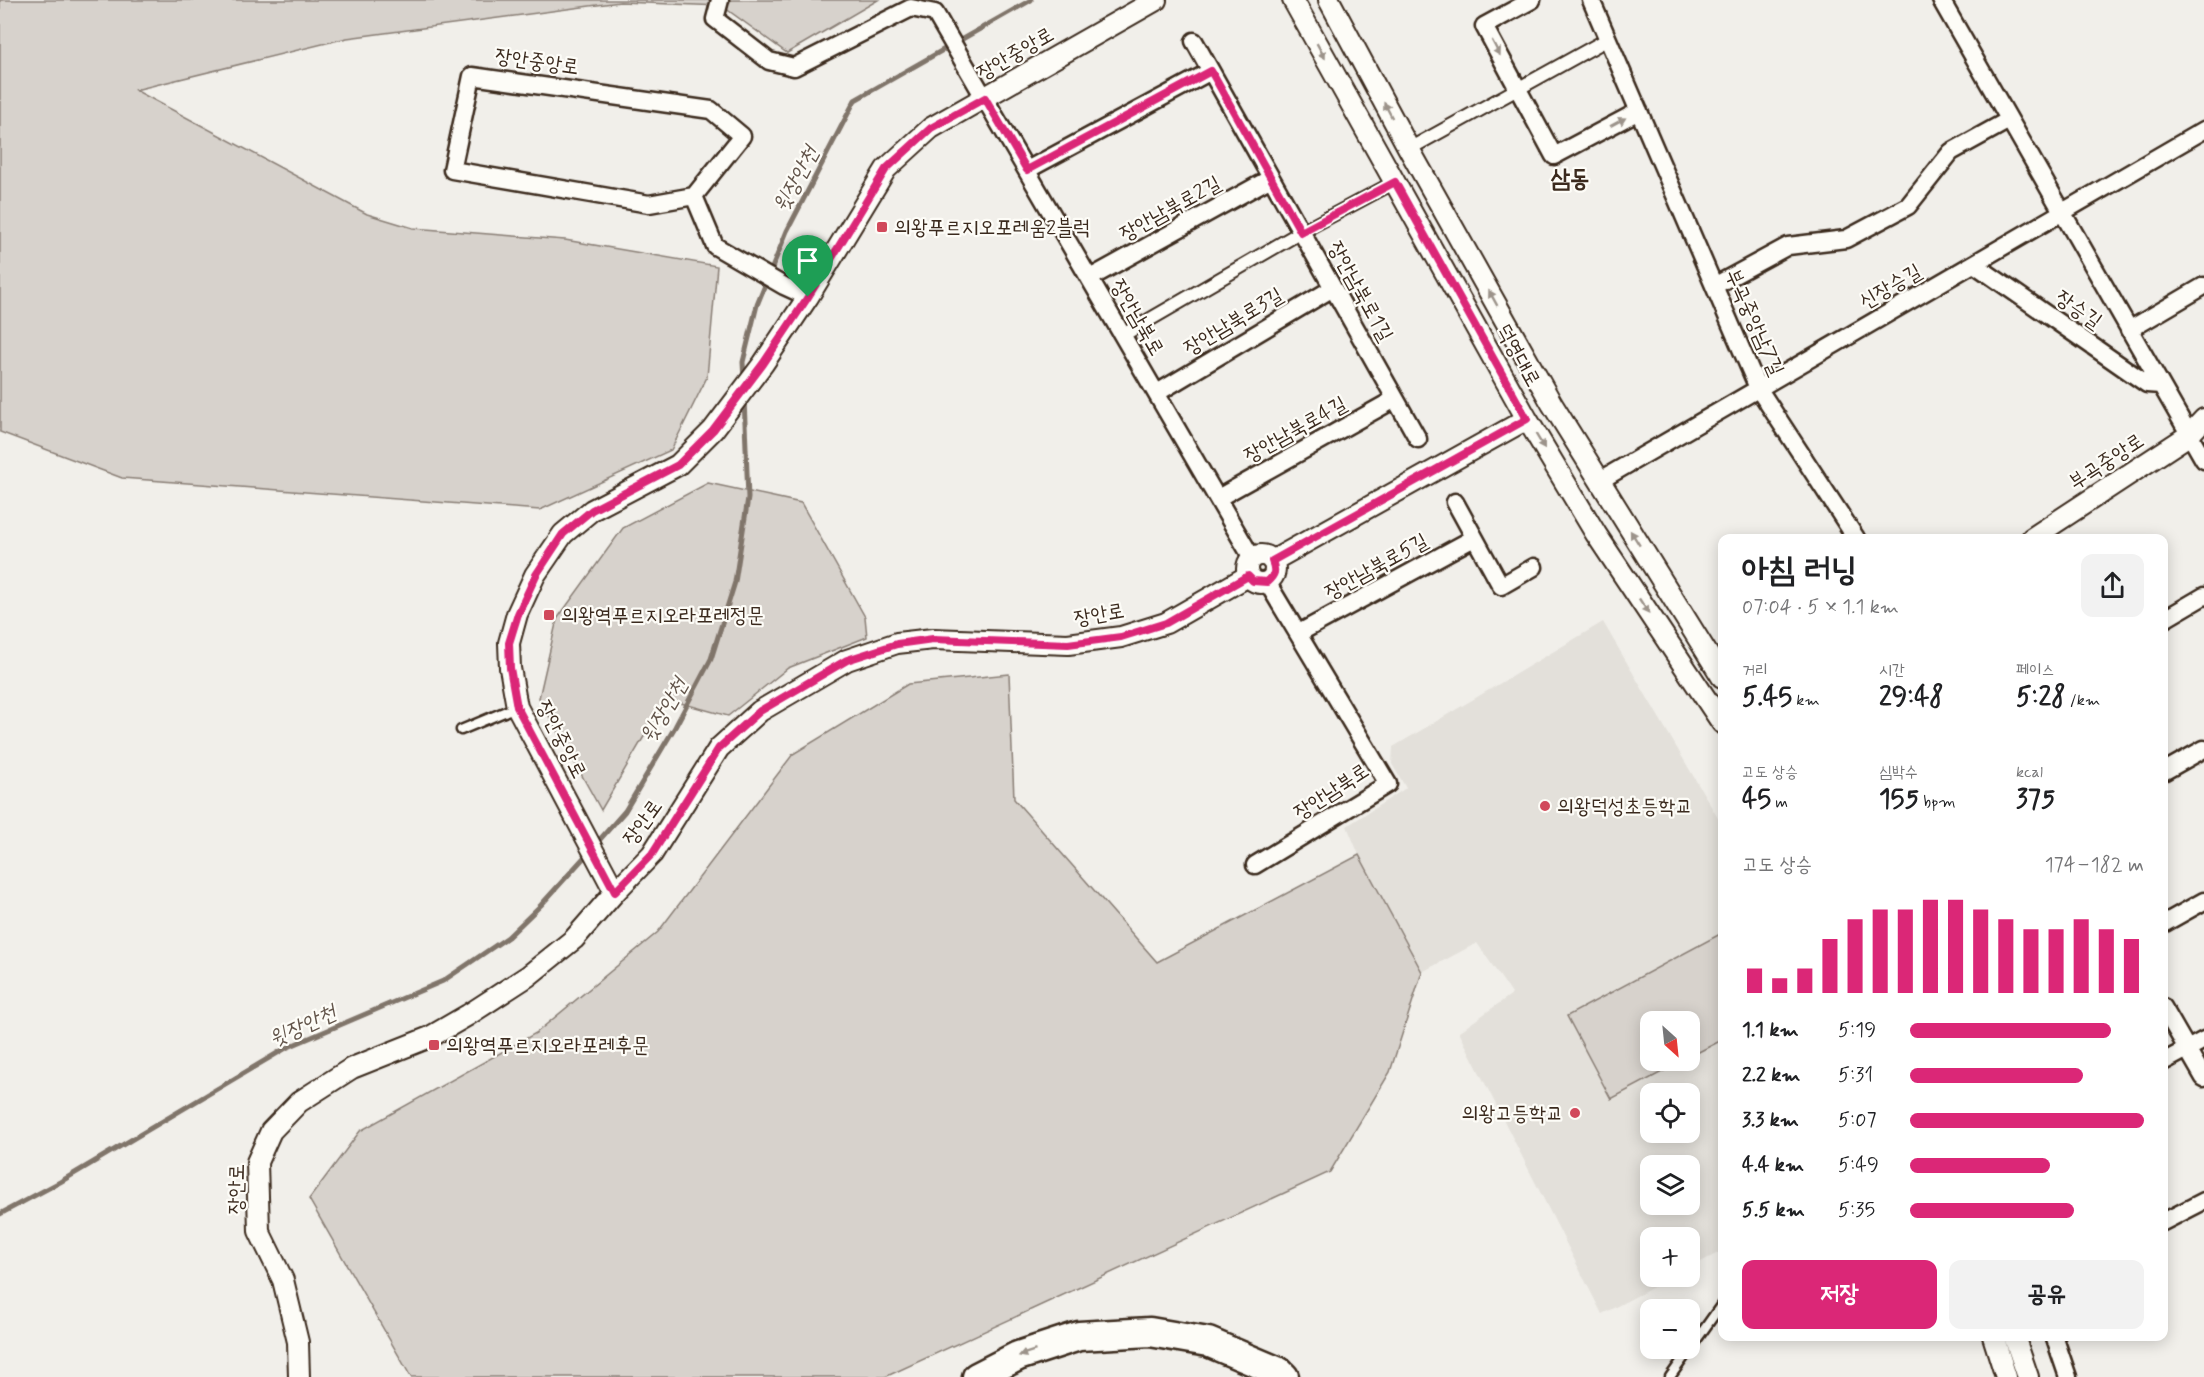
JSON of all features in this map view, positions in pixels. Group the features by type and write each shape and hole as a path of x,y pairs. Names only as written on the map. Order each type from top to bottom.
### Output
{"highway":[{"path":"977,1377 1018,1356 1079,1336 1150,1332 1208,1342 1279,1372 1284,1377"},
{"path":"1023,1377 1027,1373 1086,1352 1150,1350 1209,1358 1247,1377"}],"street":[{"name":"장안남북로","path":"720,0 715,19 769,61 794,67 911,8 935,13 950,36 1218,498 1256,572 1299,633 1388,784 1255,865"},
{"name":"장안중앙로","path":"615,892 517,707 510,668 509,643 518,614 536,575 563,534 592,510 678,465 713,430 763,364 808,297 886,169 931,128 1156,0"},
{"name":"덕영대로","path":"1293,0 1527,419 1596,534 1718,717"},
{"name":"덕영대로","path":"1329,0 1409,149 1552,404 1718,671"},
{"path":"1532,0 1484,26 1554,156 1639,111"},
{"name":"부곡중앙남7길","path":"1591,0 1758,388 1853,534"},
{"name":"장승길","path":"1941,0 2204,460"},
{"path":"1409,149 1608,39"},
{"name":"장안남북로1길","path":"1194,41 1418,439"},
{"path":"1027,170 1211,71"},
{"name":"장안중앙로","path":"472,76 711,110 742,135 694,196 649,204 452,170 472,76"},
{"path":"1714,286 1788,246 1846,239 1908,206 1951,152 2010,120"},
{"name":"신장승길","path":"1599,481 2204,130"},
{"name":"장안남북로2길","path":"1090,278 1271,178"},
{"path":"1123,335 1301,232 1395,182"},
{"path":"694,196 715,246 784,286 808,297"},
{"name":"장승길","path":"1974,264 2147,384 2161,386"},
{"path":"2129,330 2204,286"},
{"name":"장안남북로3길","path":"1157,393 1333,288"},
{"name":"장안남북로4길","path":"1218,498 1395,399"},
{"path":"1256,572 1273,577 1275,568 1272,561 1527,419"},
{"name":"부곡중앙로","path":"2038,534 2189,435 2204,419"},
{"path":"1455,502 1501,586 1534,567"},
{"name":"장안남북로5길","path":"1299,633 1474,538"},
{"name":"장안로","path":"299,1377 298,1342 283,1280 260,1231 257,1162 271,1131 299,1102 352,1068 430,1037 468,1016 528,976 574,939 652,854 719,748 760,711 847,660 897,644 933,639 1068,644 1121,637 1166,623 1256,572"},
{"path":"2168,617 2204,596"},
{"path":"2168,769 2204,748"},
{"path":"2168,921 2204,901"},
{"path":"2168,1016 2204,1078"},
{"path":"2168,1059 2204,1040"},
{"path":"2168,1219 2204,1201"},
{"path":"1995,1341 2006,1377"},
{"path":"2016,1341 2028,1377"},
{"path":"2056,1341 2068,1377"}],"lane":[{"path":"461,730 517,707"},
{"path":"1670,1377 1718,1310"}],"shaded area":[{"path":"0,0 878,0 787,53 722,6 620,2 347,38 135,90 367,214 413,228 565,240 717,266 707,377 671,450 540,510 122,478 0,432"},
{"path":"708,483 801,503 865,617 867,637 788,668 728,716 666,699 601,810 539,698 557,619 623,528"},
{"name":"의왕덕성초등학교","path":"1603,622 1718,818 1718,1253 1700,1262 1700,1227 1640,1227 1640,1287 1654,1287 1602,1314 1459,1032 1512,994 1477,943 1422,972 1359,855 1347,826 1406,788 1392,764 1393,747"},
{"path":"1009,674 1014,799 1157,962 1359,855 1422,972 1390,1072 1330,1172 885,1377 411,1377 309,1199 360,1131 536,1033 658,932 793,754 908,684"},
{"path":"1718,935 1718,1042 1700,1051 1700,1011 1640,1011 1640,1071 1664,1071 1611,1099 1567,1016"}],"waterway":[{"name":"윗장안천","path":"744,380 743,362 757,305 787,231 855,100 1031,0"},
{"name":"윗장안천","path":"595,845 625,811 675,727 711,659 735,582 748,498 744,398"},
{"name":"윗장안천","path":"0,1214 60,1182 286,1048 443,981 508,937 541,905 589,852"}],"place":[{"name":"의왕푸르지오포레움2블럭","path":"882,227"},
{"name":"의왕역푸르지오라포레정문","path":"549,615"},
{"name":"의왕덕성초등학교","path":"1545,806"},
{"name":"의왕역푸르지오라포레후문","path":"434,1045"},
{"name":"의왕고등학교","path":"1575,1113"}],"district":[{"name":"삼동","path":"1570,178"}],"route":[{"path":"1211,71 1301,232 1395,182 1527,419 1272,561 1275,568 1273,577 1267,582 1253,581 1248,576 1166,623 1121,637 1068,644 933,639 897,644 847,660 760,711 719,748 652,854 615,892 517,707 510,668 509,643 518,614 536,575 563,534 592,510 678,465 713,430 763,364 808,297 886,169 931,128 985,98 1027,170 1211,71"}]}
